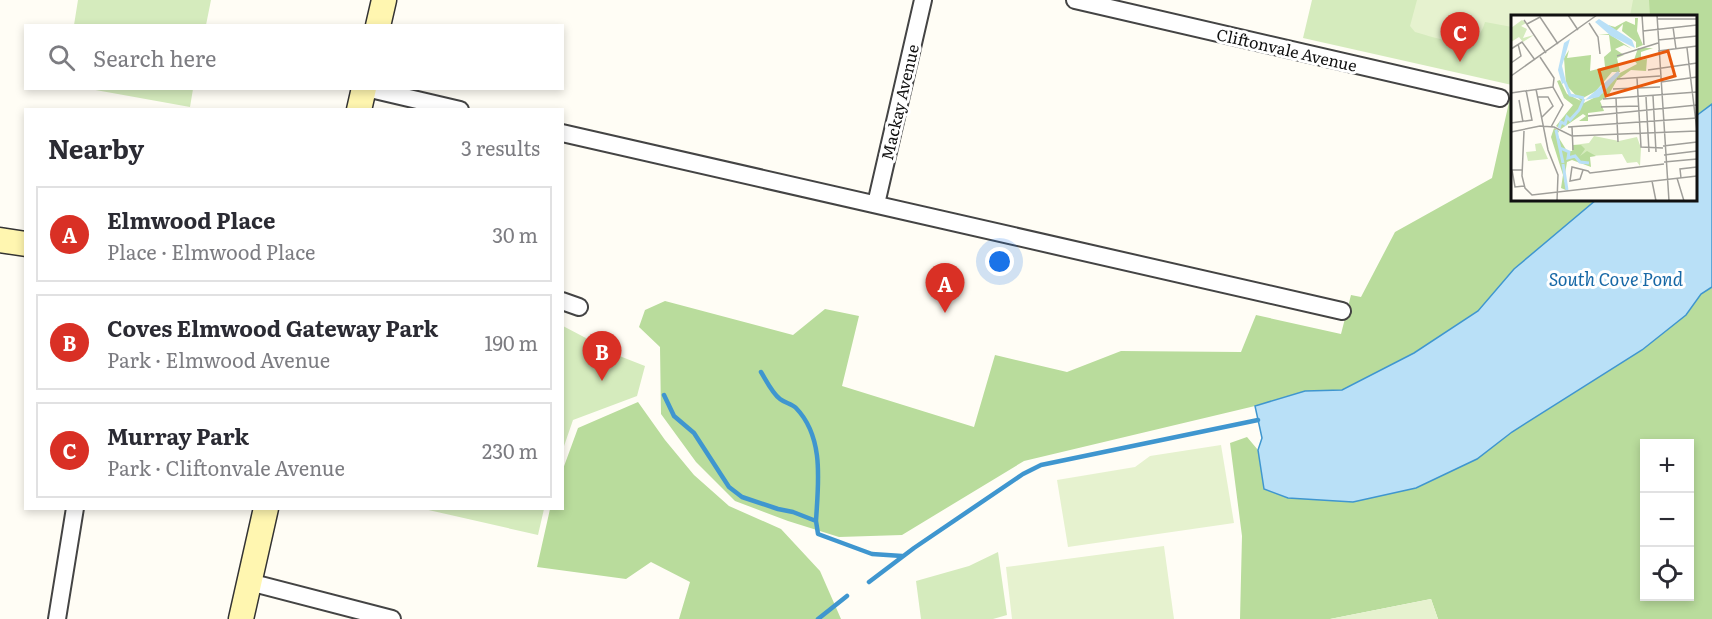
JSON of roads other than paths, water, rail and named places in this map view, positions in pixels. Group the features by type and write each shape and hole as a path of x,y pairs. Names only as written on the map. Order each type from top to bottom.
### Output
{"main road":[{"path":"378,24 384,0"},
{"path":"360,108 364,90"},
{"path":"0,240 24,244"},
{"path":"241,619 266,510"}],"street":[{"name":"Mackay Avenue","path":"876,204 923,0"},
{"name":"Cliftonvale Avenue","path":"1075,0 1500,98"},
{"path":"374,90 451,108"},
{"path":"564,133 1341,311"},
{"path":"564,302 579,307"},
{"path":"57,619 75,510"},
{"path":"249,582 392,619"}],"water":[{"name":"South Cove Pond","path":"1712,104 1712,287 1701,294 1686,315 1642,350 1512,432 1477,459 1416,488 1353,502 1288,498 1264,489 1258,450 1262,438 1255,406 1305,391 1342,390 1414,353 1478,311 1514,269 1595,201 1697,201 1697,115"}],"waterway":[{"path":"761,372 777,396 796,408 812,433 818,462 816,521"},
{"path":"664,395 674,416 694,433 729,487 742,497 816,521 818,534 872,554 902,556"},
{"path":"869,582 914,548 1023,474 1041,465 1258,420"},
{"path":"818,619 847,596"}],"place":[{"name":"Murray Park","path":"1460,62"},
{"name":"Elmwood Place","path":"945,313"},
{"name":"Coves Elmwood Gateway Park","path":"602,381"}]}
